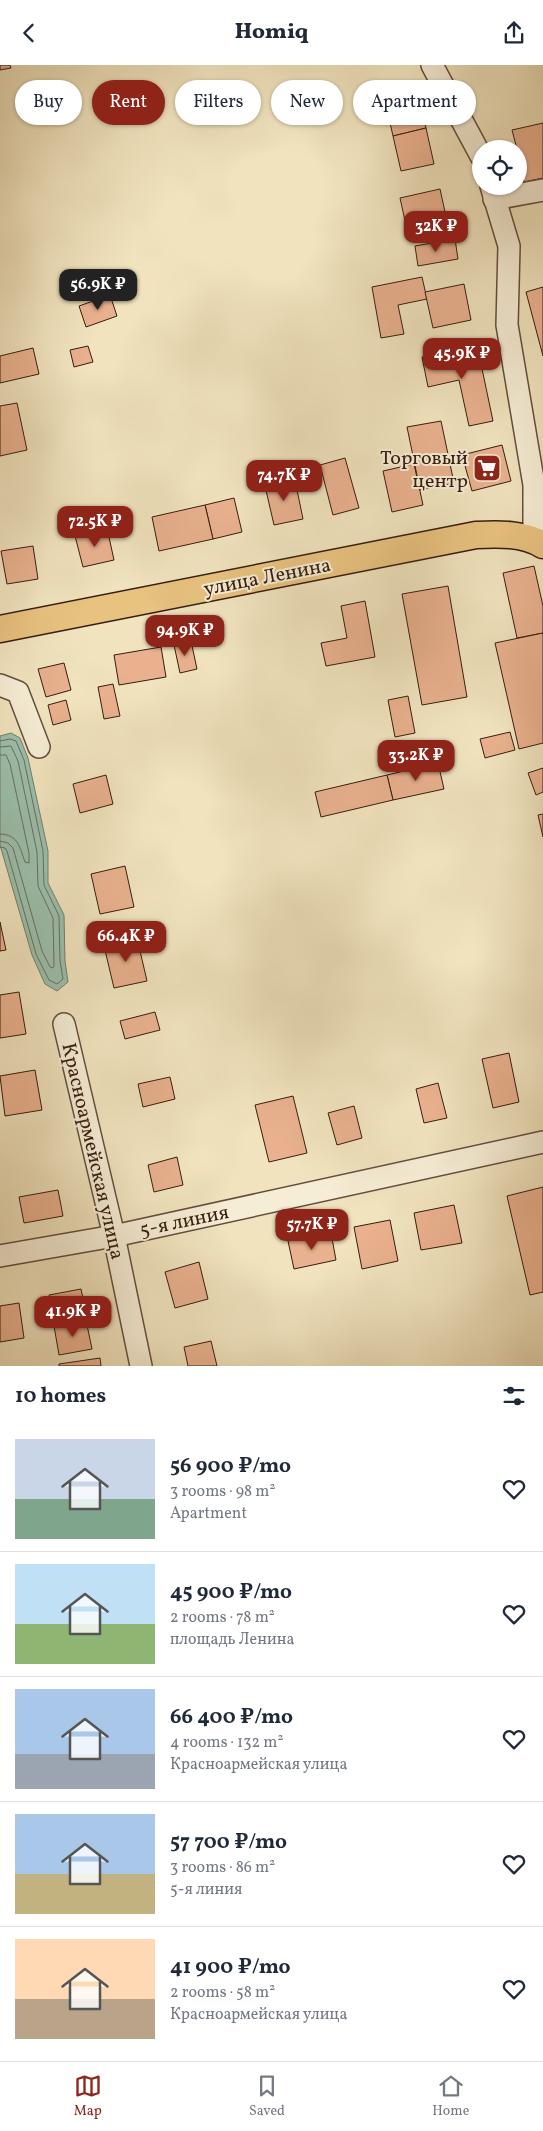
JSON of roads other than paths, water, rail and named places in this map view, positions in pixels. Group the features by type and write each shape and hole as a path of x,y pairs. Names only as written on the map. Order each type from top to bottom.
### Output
{"main road":[{"name":"улица Ленина","path":"0,629 476,535 505,534 540,541"}],"street":[{"path":"432,65 472,140"},
{"path":"527,191 543,190"},
{"path":"494,195 509,246 507,325 534,485 540,541"},
{"path":"0,685 18,692 39,747"},
{"name":"Красноармейская улица","path":"64,1024 114,1236 141,1366"},
{"name":"5-я линия","path":"0,1256 114,1236 543,1141"}],"water":[{"path":"11,733 20,738 28,758 48,851 48,883 64,915 65,961 68,982 57,991 45,984 32,955 0,845 0,736"}],"place":[{"name":"Торговый центр","path":"487,468"}]}
